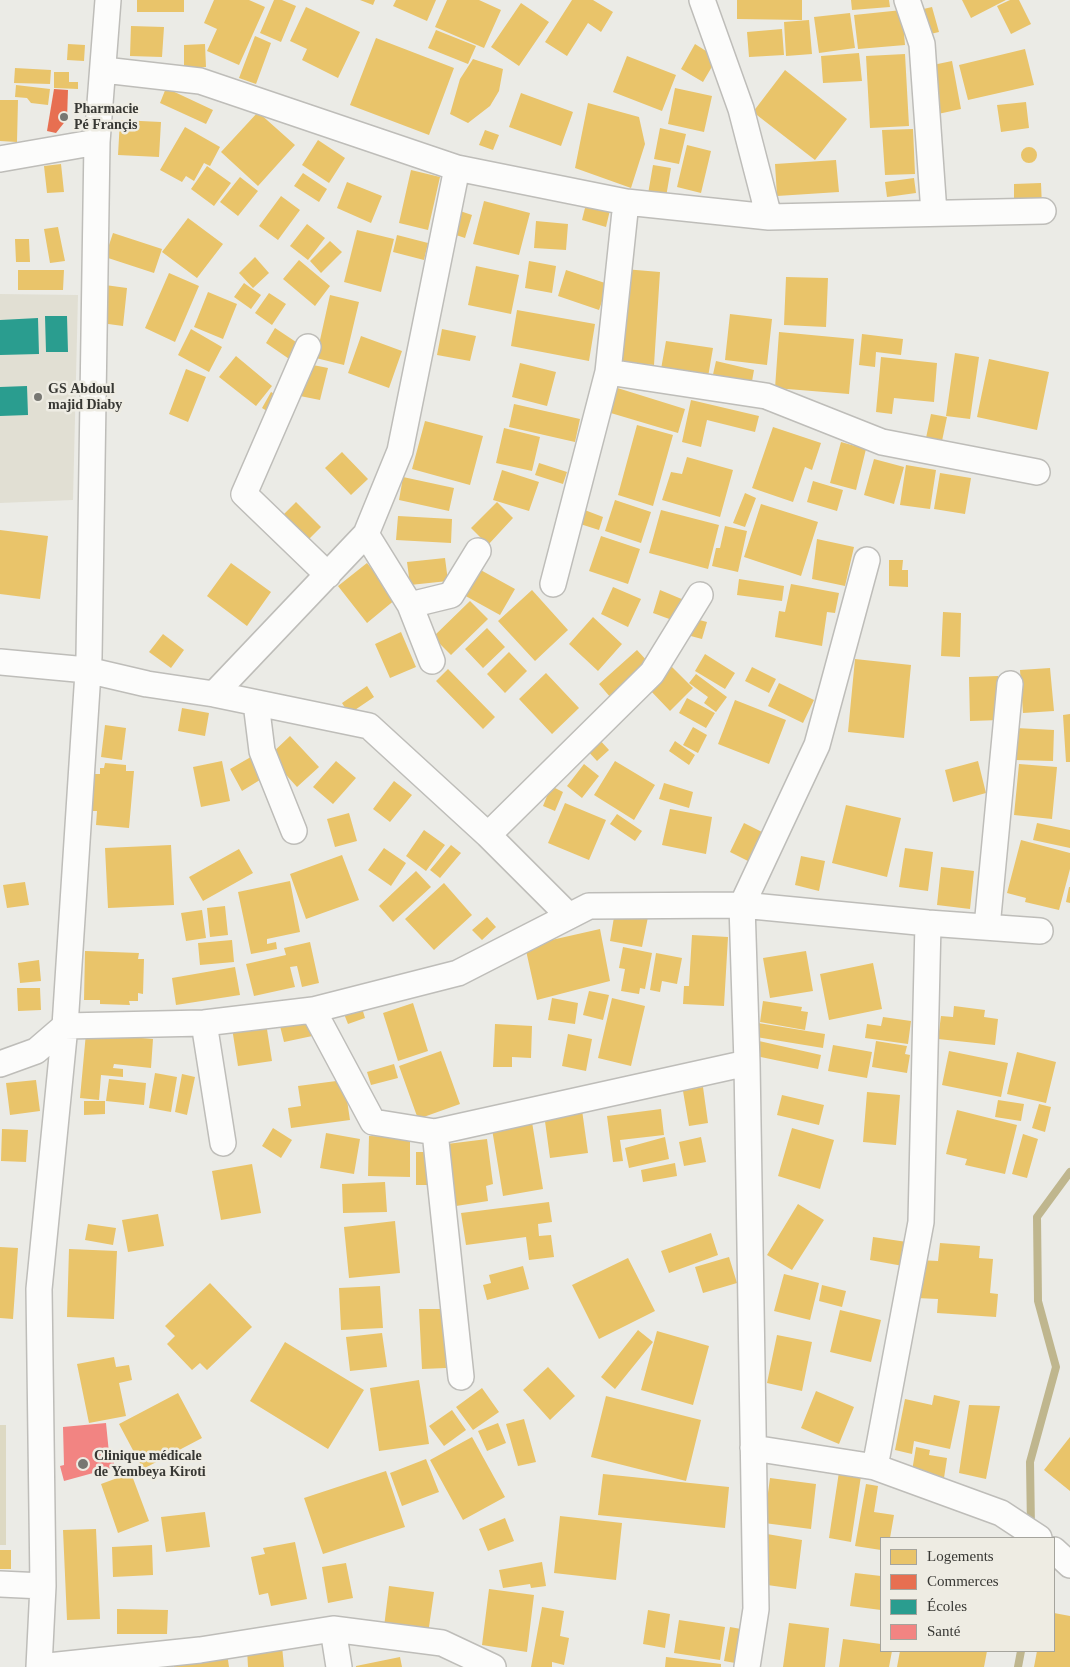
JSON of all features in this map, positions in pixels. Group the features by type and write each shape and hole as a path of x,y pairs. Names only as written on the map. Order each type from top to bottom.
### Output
{"street":[{"path":"108,0 97,142 89,657 65,1026 39,1289 42,1586 39,1667 200,1650 333,1629 442,1643 492,1667"},
{"path":"702,0 741,110 769,217"},
{"path":"907,0 922,44 934,213"},
{"path":"104,70 200,82 457,168 626,202 769,217 1042,211"},
{"path":"0,159 97,142"},
{"path":"214,694 366,534 400,451 457,168"},
{"path":"553,584 608,372 626,202"},
{"path":"308,347 244,494 328,574"},
{"path":"608,372 766,396 882,442 1037,472"},
{"path":"366,534 410,604 432,661"},
{"path":"410,604 451,595 478,551"},
{"path":"748,1667 756,1609 747,1063 742,905 817,745 867,560"},
{"path":"488,835 652,673 700,595"},
{"path":"0,662 87,670 147,684 214,694 369,726 488,835 568,915"},
{"path":"986,927 1010,684"},
{"path":"256,703 262,751 294,831"},
{"path":"0,1064 36,1051 65,1026 204,1023 313,1010 458,973 568,915 589,906 742,905 928,924 1040,931"},
{"path":"875,1468 921,1222 928,924"},
{"path":"313,1010 373,1122 435,1132 747,1063"},
{"path":"204,1023 222,1143"},
{"path":"435,1132 461,1377"},
{"path":"753,1448 875,1468 1001,1513 1037,1537"},
{"path":"1055,1551 1070,1565"},
{"path":"0,1584 42,1586"},
{"path":"333,1629 339,1667"}],"shaded area":[{"name":"GS Abdoul majid Diaby","path":"0,294 78,295 73,500 0,503"},
{"path":"0,1425 6,1425 6,1545 0,1545"}],"building: Logements":[{"path":"137,0 184,0 184,12 137,12"},
{"path":"214,0 249,0 265,7 239,65 207,51 217,29 204,23"},
{"path":"274,0 282,0 296,6 281,42 260,33"},
{"path":"360,0 375,0 373,5"},
{"path":"396,0 436,0 427,21 393,6"},
{"path":"447,0 479,0 501,10 484,48 435,27"},
{"path":"572,0 593,0 613,12 601,32 588,23 567,56 545,42"},
{"path":"737,0 802,0 802,20 737,19"},
{"path":"851,0 889,0 890,7 852,10"},
{"path":"962,0 1006,0 971,18"},
{"path":"1010,0 1019,0 1031,24 1011,34 997,6"},
{"path":"521,3 549,22 519,66 491,47"},
{"path":"306,7 360,32 338,78 302,60 307,49 290,41"},
{"path":"932,7 939,32 922,36 915,11"},
{"path":"902,10 905,45 858,49 854,15"},
{"path":"850,13 855,48 819,53 814,17"},
{"path":"809,20 812,54 786,56 784,22"},
{"path":"131,26 164,27 162,57 130,56"},
{"path":"782,29 784,55 749,57 747,32"},
{"path":"436,30 476,46 468,64 428,48"},
{"path":"255,36 271,43 256,84 239,78"},
{"path":"376,38 454,68 429,135 350,105"},
{"path":"68,44 85,45 84,61 67,60"},
{"path":"205,44 206,67 184,68 184,45"},
{"path":"695,44 717,58 703,82 681,69"},
{"path":"1025,49 1034,85 968,100 959,65"},
{"path":"859,53 862,81 823,83 821,56"},
{"path":"905,54 909,126 870,128 866,56"},
{"path":"627,56 676,75 662,111 613,92"},
{"path":"473,59 503,69 499,91 490,106 468,123 450,114 460,79"},
{"path":"952,61 961,109 938,114 928,66"},
{"path":"15,68 51,70 50,84 14,83"},
{"path":"785,70 847,119 815,160 753,112"},
{"path":"54,72 69,72 69,82 78,82 78,89 54,88"},
{"path":"16,85 50,89 48,105 31,103 27,98 15,97"},
{"path":"166,88 213,110 206,124 160,103"},
{"path":"675,88 712,96 704,132 668,124"},
{"path":"521,93 573,112 561,146 509,127"},
{"path":"0,100 18,100 17,142 0,141"},
{"path":"1026,102 1029,128 1001,132 997,105"},
{"path":"588,103 639,117 645,144 631,188 575,168"},
{"path":"258,112 295,145 258,186 221,152"},
{"path":"120,120 161,122 159,157 118,155"},
{"path":"185,127 220,147 210,166 204,163 194,181 186,176 182,182 160,170"},
{"path":"660,128 686,134 679,164 654,159"},
{"path":"913,129 915,174 885,175 882,130"},
{"path":"485,130 499,135 493,150 479,145"},
{"path":"318,140 345,158 329,183 302,165"},
{"path":"687,145 711,151 701,193 677,187"},
{"path":"1029,147 1035,149 1037,155 1035,161 1029,163 1023,161 1021,155 1023,149"},
{"path":"836,160 839,192 777,196 775,164"},
{"path":"61,164 64,192 47,193 44,166"},
{"path":"653,165 671,168 666,197 648,194"},
{"path":"207,166 231,183 214,206 191,189"},
{"path":"411,170 440,177 428,230 399,223"},
{"path":"303,173 327,189 319,202 294,186"},
{"path":"240,177 258,191 238,216 220,202"},
{"path":"914,178 916,193 887,197 885,182"},
{"path":"347,182 382,196 371,223 337,208"},
{"path":"1041,183 1042,207 1014,208 1014,184"},
{"path":"281,196 300,210 278,240 259,226"},
{"path":"484,201 530,213 519,255 473,244"},
{"path":"586,204 610,210 606,227 582,220"},
{"path":"460,211 472,215 465,238 453,234"},
{"path":"188,218 223,244 197,278 162,252"},
{"path":"536,221 568,224 566,250 534,248"},
{"path":"307,224 325,238 308,260 290,246"},
{"path":"58,227 65,261 50,263 44,229"},
{"path":"357,230 394,239 381,292 344,282"},
{"path":"113,233 162,249 154,273 105,257"},
{"path":"397,235 428,243 424,260 393,252"},
{"path":"15,239 29,239 30,262 16,262"},
{"path":"330,241 342,252 321,273 310,261"},
{"path":"255,257 269,273 253,288 239,273"},
{"path":"299,260 330,286 315,306 283,279"},
{"path":"529,261 556,266 552,293 525,288"},
{"path":"476,266 519,275 511,314 468,305"},
{"path":"624,269 660,272 654,365 618,362"},
{"path":"18,270 64,270 63,290 18,290"},
{"path":"566,270 608,284 599,310 558,296"},
{"path":"169,273 199,286 175,342 145,328"},
{"path":"786,277 828,278 826,327 784,325"},
{"path":"244,283 261,295 251,309 234,297"},
{"path":"105,285 127,288 123,326 101,323"},
{"path":"208,292 237,304 223,339 194,327"},
{"path":"269,293 286,304 272,325 255,313"},
{"path":"330,295 359,302 344,365 316,358"},
{"path":"517,310 595,324 589,361 511,346"},
{"path":"730,314 772,319 767,365 725,360"},
{"path":"275,328 305,348 295,363 266,343"},
{"path":"191,329 222,347 209,372 178,355"},
{"path":"442,329 476,336 470,361 437,355"},
{"path":"779,332 854,339 849,394 775,388"},
{"path":"862,334 903,339 901,355 876,352 875,367 859,365"},
{"path":"361,336 402,351 389,388 348,373"},
{"path":"666,341 713,348 708,377 661,369"},
{"path":"955,353 979,357 970,419 946,416"},
{"path":"236,356 272,386 256,406 219,377"},
{"path":"881,357 937,363 934,402 894,398 892,414 876,412"},
{"path":"989,359 1049,372 1037,430 977,417"},
{"path":"716,361 754,370 751,387 712,379"},
{"path":"520,363 556,372 547,406 512,397"},
{"path":"308,364 328,368 320,400 300,396"},
{"path":"186,369 206,377 188,422 169,414"},
{"path":"611,386 685,409 678,433 604,411"},
{"path":"271,392 282,398 272,414 262,408"},
{"path":"691,400 759,416 755,432 707,420 701,447 682,442"},
{"path":"514,404 580,419 575,442 509,427"},
{"path":"931,414 947,417 942,441 926,438"},
{"path":"425,421 483,436 470,485 412,469"},
{"path":"637,425 673,435 653,506 618,495"},
{"path":"773,427 821,443 812,470 805,467 793,502 752,488"},
{"path":"504,428 540,437 532,471 496,463"},
{"path":"841,442 866,449 856,490 830,483"},
{"path":"342,452 368,479 351,495 325,468"},
{"path":"687,457 733,470 720,517 662,500 671,472 682,474"},
{"path":"874,459 904,467 894,504 864,495"},
{"path":"539,463 567,472 563,484 535,475"},
{"path":"906,465 936,470 930,509 900,505"},
{"path":"502,470 539,482 529,511 493,500"},
{"path":"940,473 971,478 965,514 934,509"},
{"path":"403,477 454,488 449,511 399,500"},
{"path":"813,481 843,490 837,511 807,502"},
{"path":"745,493 756,498 745,527 733,523"},
{"path":"615,500 651,512 641,543 605,531"},
{"path":"296,502 321,527 308,540 282,516"},
{"path":"497,502 513,518 488,545 471,528"},
{"path":"761,504 818,522 801,576 744,557"},
{"path":"582,509 603,517 599,530 577,523"},
{"path":"661,510 719,525 708,569 649,553"},
{"path":"398,516 452,519 451,543 396,540"},
{"path":"725,526 747,531 738,572 712,566 716,548 720,548"},
{"path":"0,530 48,536 40,599 0,594"},
{"path":"601,536 640,549 628,584 589,571"},
{"path":"817,539 854,547 845,586 812,579"},
{"path":"445,558 448,581 410,585 407,562"},
{"path":"889,560 903,560 902,570 908,570 908,587 889,586"},
{"path":"231,563 271,592 247,626 207,596"},
{"path":"367,563 396,599 367,623 338,586"},
{"path":"477,568 515,589 500,615 462,594"},
{"path":"739,579 784,586 782,601 737,595"},
{"path":"791,584 839,593 835,613 827,612 822,646 775,637 779,611 785,612"},
{"path":"613,587 641,599 628,627 601,614"},
{"path":"532,590 568,630 535,661 498,621"},
{"path":"660,590 684,600 672,620 653,613"},
{"path":"470,601 488,619 451,655 433,637"},
{"path":"943,612 961,613 960,657 941,656"},
{"path":"593,617 622,644 598,671 569,644"},
{"path":"692,618 707,622 702,639 687,635"},
{"path":"487,628 505,647 483,668 465,649"},
{"path":"401,632 416,667 390,678 375,644"},
{"path":"163,634 184,650 171,668 149,652"},
{"path":"637,650 649,663 611,698 599,684"},
{"path":"509,652 527,671 505,693 487,674"},
{"path":"705,654 735,673 725,689 695,671"},
{"path":"855,659 911,665 904,738 848,732"},
{"path":"671,666 693,688 670,711 648,688"},
{"path":"752,667 776,679 769,693 745,681"},
{"path":"1050,668 1054,711 1023,713 1020,670"},
{"path":"448,669 495,717 483,729 436,681"},
{"path":"546,673 579,708 552,734 519,699"},
{"path":"696,674 727,697 716,712 704,703 708,697 689,683"},
{"path":"998,676 1000,720 970,721 969,677"},
{"path":"779,683 814,700 803,723 768,706"},
{"path":"367,686 374,697 349,714 342,703"},
{"path":"687,698 715,713 706,728 679,713"},
{"path":"735,700 786,720 769,764 718,744"},
{"path":"182,708 209,713 205,736 178,731"},
{"path":"1070,714 1070,762 1066,762 1063,715"},
{"path":"105,725 126,728 122,760 101,757"},
{"path":"693,727 707,735 698,753 683,745"},
{"path":"1016,728 1054,730 1053,761 1015,760"},
{"path":"290,736 319,767 297,787 269,756"},
{"path":"598,738 609,750 597,761 586,749"},
{"path":"675,741 695,755 689,765 669,751"},
{"path":"256,754 268,775 242,791 230,769"},
{"path":"222,761 230,801 201,807 193,767"},
{"path":"336,761 356,778 333,804 313,787"},
{"path":"615,761 655,785 634,820 594,795"},
{"path":"978,761 986,793 953,802 945,770"},
{"path":"105,763 126,765 126,771 134,771 129,828 96,825 97,811 91,811 94,774 100,774 100,768 104,768"},
{"path":"584,764 599,776 582,798 567,786"},
{"path":"1019,764 1057,767 1052,819 1014,815"},
{"path":"394,781 412,795 390,822 373,809"},
{"path":"664,783 693,792 689,808 659,799"},
{"path":"551,786 563,792 555,811 543,806"},
{"path":"565,803 606,820 589,860 548,843"},
{"path":"846,805 901,818 887,877 832,863"},
{"path":"670,809 712,817 706,854 662,845"},
{"path":"349,813 357,841 335,847 327,819"},
{"path":"617,814 642,831 635,841 610,824"},
{"path":"744,823 764,833 750,862 730,852"},
{"path":"1037,823 1070,830 1070,848 1033,840"},
{"path":"424,830 445,845 426,871 406,856"},
{"path":"1021,840 1070,853 1070,869 1059,910 1025,902 1026,898 1007,893"},
{"path":"171,845 174,905 108,908 105,848"},
{"path":"451,845 461,853 440,878 430,870"},
{"path":"384,848 406,863 391,886 368,870"},
{"path":"905,848 933,852 928,891 899,887"},
{"path":"239,849 253,873 203,901 189,877"},
{"path":"342,855 359,900 306,919 290,874"},
{"path":"801,856 825,861 819,891 795,885"},
{"path":"941,867 974,871 970,909 937,905"},
{"path":"416,871 431,887 393,922 379,906"},
{"path":"290,881 300,932 267,939 267,944 276,942 277,949 251,954 238,892"},
{"path":"25,882 29,905 7,908 3,885"},
{"path":"444,883 472,915 434,950 405,919"},
{"path":"1070,887 1070,903 1066,902"},
{"path":"225,906 228,935 210,937 207,908"},
{"path":"202,910 206,938 186,941 181,913"},
{"path":"615,911 648,917 642,947 610,941"},
{"path":"487,917 496,927 482,940 472,930"},
{"path":"600,929 610,981 537,1000 525,946"},
{"path":"692,935 728,937 724,1006 683,1004 684,986 689,986"},
{"path":"232,940 234,962 200,965 198,943"},
{"path":"310,942 319,983 302,987 297,966 290,967 295,987 254,996 246,964 286,955 284,948"},
{"path":"623,947 652,953 645,989 640,988 639,994 621,991 625,969 619,968"},
{"path":"85,951 139,953 138,959 144,959 143,994 138,993 138,1001 129,1001 130,1005 100,1004 100,1000 84,1000"},
{"path":"806,951 813,991 770,998 763,958"},
{"path":"656,953 682,958 677,984 662,981 660,992 650,990"},
{"path":"39,960 41,981 20,983 18,963"},
{"path":"873,963 882,1009 829,1020 820,974"},
{"path":"235,967 240,995 176,1005 172,978"},
{"path":"17,988 40,988 41,1010 18,1011"},
{"path":"589,991 609,995 603,1020 583,1015"},
{"path":"552,998 578,1003 575,1024 548,1020"},
{"path":"612,998 645,1006 631,1066 598,1058"},
{"path":"763,1001 802,1007 801,1011 808,1012 805,1030 760,1022"},
{"path":"413,1003 428,1051 398,1061 383,1013"},
{"path":"954,1006 985,1010 984,1017 998,1019 995,1045 938,1039 941,1016 953,1017"},
{"path":"362,1008 365,1018 348,1024 344,1014"},
{"path":"312,1015 317,1035 284,1042 279,1022"},
{"path":"883,1017 911,1021 908,1044 865,1038 867,1024 881,1026"},
{"path":"266,1023 272,1061 238,1066 232,1028"},
{"path":"758,1023 825,1034 823,1048 756,1037"},
{"path":"495,1024 532,1026 531,1058 512,1057 512,1067 493,1067"},
{"path":"86,1033 153,1039 151,1068 114,1064 113,1068 123,1069 123,1077 101,1075 99,1100 80,1098"},
{"path":"568,1034 592,1039 586,1071 562,1066"},
{"path":"759,1041 821,1055 818,1069 756,1056"},
{"path":"876,1041 907,1046 905,1054 910,1055 907,1073 872,1067"},
{"path":"833,1045 872,1052 867,1078 828,1071"},
{"path":"441,1051 460,1104 418,1119 399,1066"},
{"path":"949,1051 1008,1063 1001,1097 942,1085"},
{"path":"1017,1052 1056,1062 1046,1103 1007,1094"},
{"path":"394,1064 398,1078 371,1085 367,1072"},
{"path":"155,1073 177,1077 171,1112 149,1108"},
{"path":"182,1074 195,1077 187,1115 175,1112"},
{"path":"109,1079 146,1083 144,1105 106,1101"},
{"path":"36,1080 40,1111 10,1115 6,1083"},
{"path":"344,1080 350,1120 291,1128 288,1108 301,1106 298,1086"},
{"path":"703,1087 708,1123 689,1126 683,1091"},
{"path":"867,1092 900,1095 896,1145 863,1142"},
{"path":"782,1095 824,1105 819,1125 777,1115"},
{"path":"998,1100 1024,1104 1021,1121 995,1117"},
{"path":"84,1101 105,1101 105,1114 84,1115"},
{"path":"1039,1104 1051,1107 1045,1132 1032,1128"},
{"path":"661,1109 664,1135 620,1140 623,1161 613,1162 607,1116"},
{"path":"582,1110 588,1153 550,1158 544,1114"},
{"path":"957,1110 1017,1125 1005,1174 965,1165 967,1159 946,1154"},
{"path":"532,1122 543,1189 503,1196 492,1129"},
{"path":"273,1128 292,1140 281,1158 262,1146"},
{"path":"792,1128 834,1140 820,1189 778,1176"},
{"path":"2,1129 28,1130 26,1162 1,1161"},
{"path":"326,1133 360,1139 354,1174 320,1168"},
{"path":"1023,1134 1038,1139 1027,1178 1012,1174"},
{"path":"369,1136 410,1137 410,1177 368,1176"},
{"path":"665,1137 669,1159 629,1168 625,1148"},
{"path":"701,1137 706,1162 684,1166 679,1142"},
{"path":"487,1139 493,1184 486,1186 488,1201 456,1206 447,1144"},
{"path":"416,1152 426,1152 427,1185 416,1185"},
{"path":"675,1163 677,1176 643,1182 641,1170"},
{"path":"252,1164 261,1213 221,1220 212,1171"},
{"path":"385,1182 387,1212 343,1213 342,1184"},
{"path":"549,1202 552,1222 538,1224 539,1236 551,1235 554,1257 529,1260 526,1237 466,1245 461,1213"},
{"path":"798,1204 824,1220 792,1270 767,1255"},
{"path":"158,1214 164,1246 128,1252 122,1220"},
{"path":"395,1221 400,1273 349,1278 344,1227"},
{"path":"88,1224 116,1228 113,1245 85,1240"},
{"path":"711,1233 718,1255 669,1273 661,1251"},
{"path":"873,1237 907,1242 903,1266 870,1260"},
{"path":"940,1243 980,1246 979,1258 993,1259 990,1293 998,1294 996,1317 937,1313 938,1299 916,1298 919,1260 938,1261"},
{"path":"0,1247 18,1248 13,1319 0,1318"},
{"path":"69,1249 117,1251 114,1319 67,1317"},
{"path":"729,1257 737,1283 703,1293 695,1267"},
{"path":"628,1258 655,1311 599,1339 572,1285"},
{"path":"523,1266 529,1289 487,1300 483,1285 491,1283 489,1275"},
{"path":"784,1274 819,1283 810,1320 774,1311"},
{"path":"210,1283 252,1327 207,1370 200,1363 192,1370 167,1344 175,1336 165,1326"},
{"path":"822,1285 846,1291 842,1307 819,1301"},
{"path":"380,1286 383,1328 341,1330 339,1288"},
{"path":"419,1309 443,1309 446,1368 422,1369"},
{"path":"840,1310 881,1320 871,1362 830,1352"},
{"path":"638,1330 653,1342 615,1389 601,1377"},
{"path":"657,1331 709,1346 693,1405 641,1390"},
{"path":"382,1333 387,1367 350,1371 346,1337"},
{"path":"777,1335 812,1342 802,1391 767,1383"},
{"path":"285,1342 364,1390 328,1449 250,1401"},
{"path":"114,1357 116,1367 129,1365 132,1380 119,1383 126,1416 89,1423 77,1364"},
{"path":"548,1367 575,1396 550,1420 523,1390"},
{"path":"419,1380 429,1444 379,1451 370,1388"},
{"path":"482,1388 499,1412 473,1430 456,1407"},
{"path":"816,1391 854,1407 839,1444 801,1428"},
{"path":"178,1393 202,1438 143,1469 119,1424"},
{"path":"934,1395 960,1401 950,1449 914,1441 912,1454 895,1450 905,1399 932,1405"},
{"path":"606,1396 701,1420 686,1481 591,1457"},
{"path":"969,1405 1000,1406 986,1479 959,1473"},
{"path":"452,1410 466,1430 444,1446 429,1426"},
{"path":"524,1419 536,1462 518,1466 506,1424"},
{"path":"498,1423 506,1443 487,1451 478,1431"},
{"path":"472,1437 505,1497 463,1520 430,1460"},
{"path":"1070,1437 1070,1491 1044,1470"},
{"path":"916,1447 930,1450 929,1455 947,1458 944,1478 912,1471"},
{"path":"426,1459 439,1492 402,1506 390,1473"},
{"path":"386,1471 405,1527 323,1554 304,1498"},
{"path":"839,1472 861,1476 851,1542 829,1538"},
{"path":"131,1473 149,1521 118,1533 101,1484"},
{"path":"603,1474 729,1487 725,1528 598,1515"},
{"path":"770,1478 816,1484 811,1529 764,1523"},
{"path":"866,1484 878,1486 874,1512 894,1515 890,1537 880,1537 880,1550 855,1546"},
{"path":"205,1512 210,1547 166,1552 161,1517"},
{"path":"560,1516 622,1523 616,1580 554,1573"},
{"path":"505,1518 514,1541 488,1551 479,1529"},
{"path":"96,1529 100,1619 67,1620 63,1530"},
{"path":"767,1534 802,1540 796,1589 760,1584"},
{"path":"295,1542 307,1599 271,1606 268,1593 259,1595 251,1557 265,1554 263,1548"},
{"path":"152,1545 153,1575 113,1577 112,1547"},
{"path":"0,1550 11,1550 11,1569 0,1569"},
{"path":"542,1562 546,1586 531,1588 530,1584 503,1588 499,1570"},
{"path":"346,1563 353,1598 328,1603 322,1567"},
{"path":"855,1573 880,1576 880,1610 850,1606"},
{"path":"389,1586 434,1592 428,1634 384,1627"},
{"path":"489,1589 534,1595 527,1652 482,1645"},
{"path":"542,1607 564,1611 560,1636 569,1638 564,1665 552,1662 552,1667 531,1667"},
{"path":"117,1609 168,1610 167,1634 117,1634"},
{"path":"648,1610 670,1614 665,1648 643,1644"},
{"path":"1055,1613 1070,1616 1070,1667 1034,1667 1037,1652 1055,1652"},
{"path":"679,1620 725,1627 720,1660 674,1653"},
{"path":"789,1623 829,1628 825,1667 783,1667"},
{"path":"730,1627 741,1629 735,1663 724,1661"},
{"path":"843,1639 880,1644 880,1652 892,1652 889,1667 839,1667"},
{"path":"282,1646 284,1667 248,1667 247,1649"},
{"path":"900,1652 987,1652 984,1667 897,1667"},
{"path":"227,1653 229,1667 174,1667 173,1661"},
{"path":"400,1657 402,1667 356,1667 356,1666"},
{"path":"666,1657 721,1664 721,1667 665,1667"}],"building: Commerces":[{"path":"54,89 68,90 67,119 56,133 47,131"}],"building: Écoles":[{"path":"45,316 67,316 68,352 46,352"},
{"path":"38,318 39,354 0,355 0,320"},
{"path":"27,386 28,415 0,416 0,387"}],"building: Santé":[{"path":"106,1423 109,1453 111,1453 115,1467 64,1481 60,1466 64,1465 63,1427"}],"waterway":[{"path":"1031,1528 1030,1462 1056,1367 1038,1301 1037,1217 1070,1172"},
{"path":"1018,1667 1021,1652"}],"place":[{"name":"Pharmacie Pé Françis","path":"64,117"},
{"name":"GS Abdoul majid Diaby","path":"38,397"},
{"name":"Clinique médicale de Yembeya Kiroti","path":"83,1464"}]}
